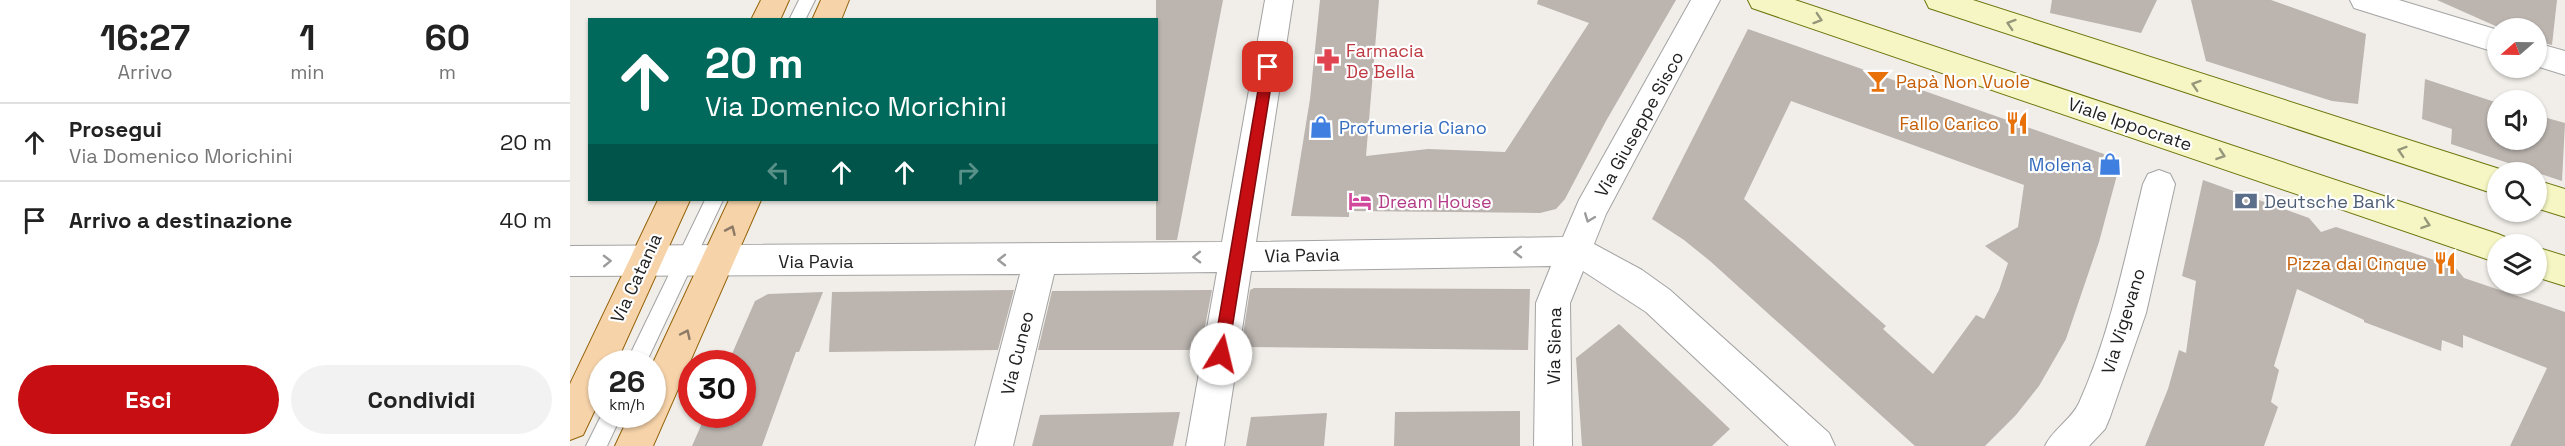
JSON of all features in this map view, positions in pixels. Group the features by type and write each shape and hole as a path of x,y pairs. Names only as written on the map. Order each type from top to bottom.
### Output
{"main road":[{"path":"766,18 775,0"},
{"path":"827,18 835,0"},
{"name":"Via Catania","path":"570,423 674,201"},
{"name":"Via Catania","path":"666,365 701,261 744,201"},
{"path":"634,446 642,428"}],"street":[{"path":"1205,446 1279,0"},
{"name":"Via Giuseppe Sisco","path":"1577,251 1591,210 1706,0"},
{"name":"Viale Ippocrate","path":"1762,0 2487,245"},
{"path":"1939,0 2487,178"},
{"path":"2364,0 2487,39"},
{"path":"2547,57 2565,63"},
{"name":"Via Vigevano","path":"2064,446 2092,417 2129,312 2159,184"},
{"path":"2547,197 2565,203"},
{"path":"1577,251 1621,276 1658,301 1816,446"},
{"name":"Via Pavia","path":"570,261 1040,260 1577,251"},
{"name":"Via Siena","path":"1553,446 1553,303 1577,251"},
{"name":"Via Cuneo","path":"994,446 1040,260"},
{"path":"2547,265 2565,271"}],"lane":[{"path":"798,18 807,0"},
{"name":"Via Catania","path":"644,350 701,261 714,201"},
{"path":"596,446 605,428"}],"building":[{"path":"1156,0 1223,0 1177,240 1156,240 1158,18 1156,18"},
{"path":"1320,0 1379,0 1366,156 1428,149 1505,152 1589,23 1537,4 1538,0 1676,0 1606,121 1565,199 1556,209 1540,213 1349,211 1349,217 1291,216 1310,99"},
{"path":"2052,0 2157,0 2141,33 2050,13"},
{"path":"2191,0 2271,0 2366,34 2358,104 2332,101 2206,61"},
{"path":"2437,0 2557,0 2552,45 2547,44 2547,18 2487,18 2487,22"},
{"path":"1748,29 2121,160 2099,242 2066,339 2039,386 2016,415 1985,446 1915,446 1710,261 1652,219","holes":["1791,101 2024,185 2018,227 1985,246 2008,263 1999,290 1984,319 1976,315 1933,374 1883,329 1886,326 1744,199"]},
{"path":"2425,79 2487,99 2487,150 2547,150 2547,118 2565,123 2562,181 2547,176 2547,162 2505,162 2451,144 2452,129 2422,119"},
{"path":"2203,180 2309,218 2321,232 2336,227 2455,267 2464,278 2487,286 2487,294 2512,294 2565,312 2565,446 2510,446 2547,368 2463,335 2463,348 2442,340 2441,351 2364,322 2297,289 2274,366 2279,370 2271,402 2278,407 2264,446 2145,446 2168,389 2179,350 2186,353 2196,281 2182,276"},
{"path":"1254,288 1530,289 1528,350 1241,347 1250,290"},
{"path":"1014,290 998,350 829,352 832,292"},
{"path":"1212,290 1201,347 1198,350 1038,350 1052,291"},
{"path":"823,292 799,352 796,352 762,446 692,446 700,428 756,428 756,350 734,350 755,301 768,294"},
{"path":"1619,324 1730,429 1712,446 1582,446 1576,358"},
{"path":"1520,411 1520,446 1394,446 1395,412"},
{"path":"1180,412 1173,446 1032,446 1040,415"},
{"path":"1327,413 1324,446 1246,446 1251,417"}],"place":[{"name":"Farmacia De Bella","path":"1328,60"},
{"name":"Papà Non Vuole","path":"1878,81"},
{"name":"Fallo Carico","path":"2017,123"},
{"name":"Profumeria Ciano","path":"1321,127"},
{"name":"Molena","path":"2110,164"},
{"name":"Dream House","path":"1360,201"},
{"name":"Deutsche Bank","path":"2246,201"},
{"name":"Pizza dai Cinque","path":"2445,263"}],"route":[{"path":"1221,354 1268,67"}]}
